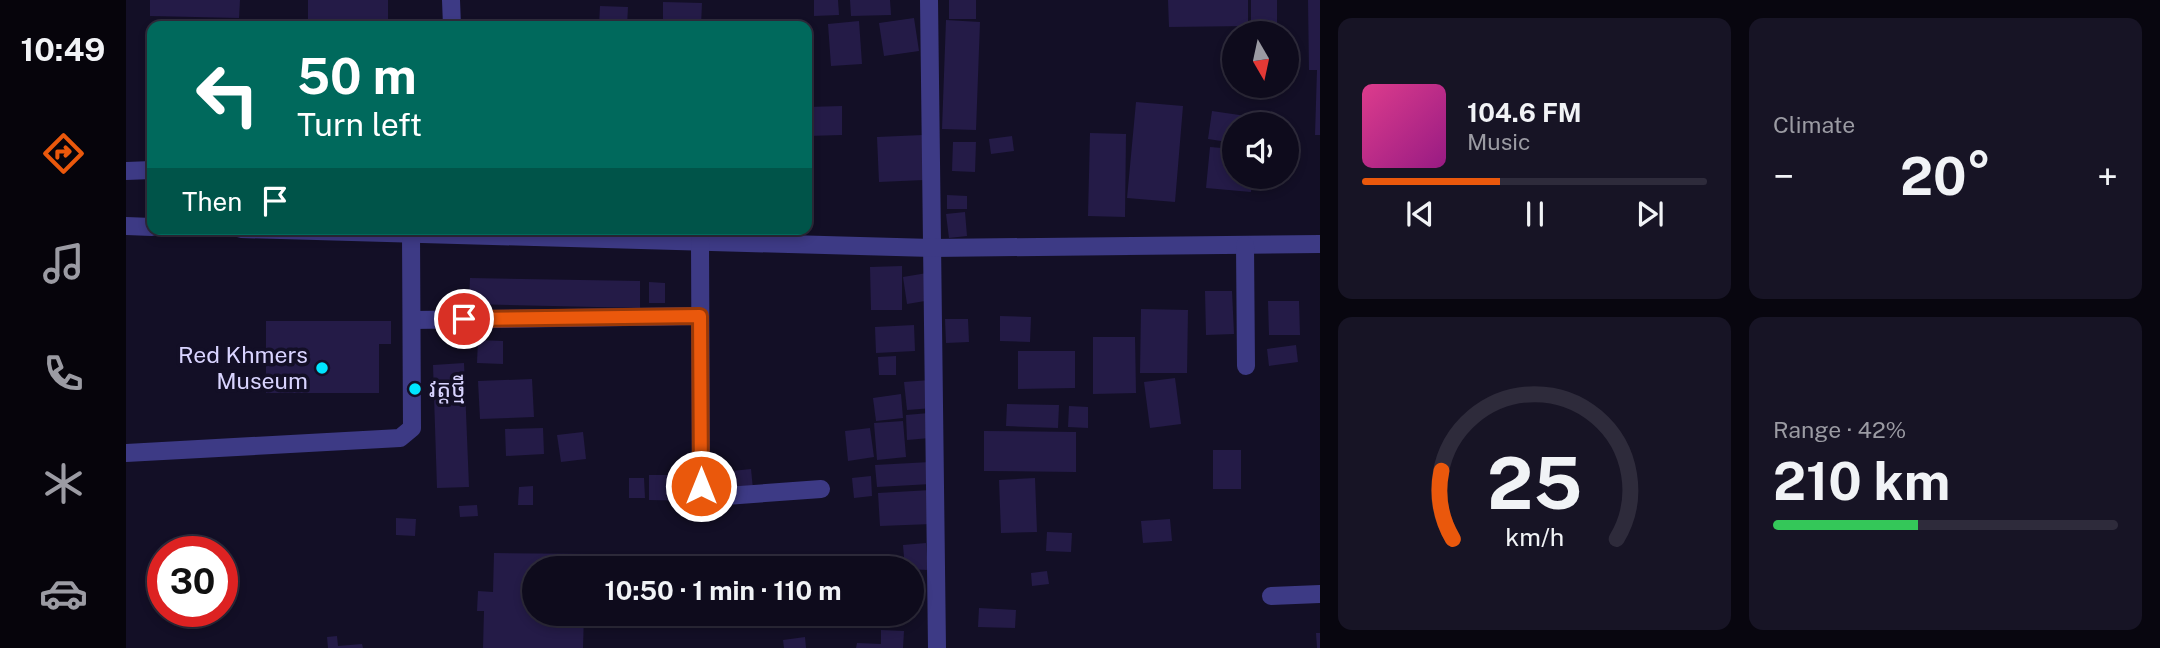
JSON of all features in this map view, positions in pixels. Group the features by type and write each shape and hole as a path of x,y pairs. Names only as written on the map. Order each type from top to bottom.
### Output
{"street":[{"path":"451,0 452,21"},
{"path":"929,0 937,648"},
{"path":"126,171 147,170"},
{"path":"126,226 147,227"},
{"path":"126,453 400,438 412,428 411,235"},
{"path":"535,235 932,248 1320,244"},
{"path":"700,241 701,486 705,494 712,497 821,489"},
{"path":"1245,245 1246,366"},
{"path":"412,320 700,316"},
{"path":"1271,596 1320,594"}],"building":[{"path":"150,0 240,0 239,18 150,16"},
{"path":"308,0 388,0 388,21 308,21"},
{"path":"814,0 838,0 839,15 814,16"},
{"path":"850,0 890,0 891,15 851,16"},
{"path":"949,0 976,0 976,19 949,19"},
{"path":"1168,0 1248,0 1248,21 1222,21 1222,26 1169,27"},
{"path":"1251,0 1277,0 1277,21 1251,21"},
{"path":"1308,0 1320,0 1320,135 1315,135 1317,70 1309,70"},
{"path":"663,2 702,3 701,21 663,21"},
{"path":"600,6 628,7 627,21 599,21"},
{"path":"914,18 919,51 884,56 879,23"},
{"path":"946,20 980,22 976,130 942,129"},
{"path":"859,21 862,64 831,66 828,24"},
{"path":"1136,102 1183,106 1175,202 1127,198"},
{"path":"842,106 842,135 812,136 812,107"},
{"path":"1212,111 1222,112 1222,141 1208,139"},
{"path":"1090,133 1126,134 1125,217 1088,216"},
{"path":"923,135 924,180 879,182 877,137"},
{"path":"1012,136 1014,151 991,154 989,139"},
{"path":"953,142 976,142 975,172 952,171"},
{"path":"1210,147 1222,148 1222,189 1251,189 1251,192 1206,188"},
{"path":"947,195 967,196 967,209 947,209"},
{"path":"965,212 967,236 949,238 946,214"},
{"path":"902,266 902,310 871,310 870,267"},
{"path":"927,273 931,300 907,304 903,277"},
{"path":"470,278 640,281 640,308 469,304"},
{"path":"649,282 665,283 665,303 649,303"},
{"path":"1205,291 1232,291 1234,334 1206,335"},
{"path":"1268,301 1299,301 1300,335 1269,335"},
{"path":"1141,309 1188,310 1187,373 1140,373"},
{"path":"1000,316 1031,317 1030,342 1000,341"},
{"path":"945,319 968,319 969,342 946,343"},
{"name":"Red Khmers Museum","path":"266,321 391,321 391,344 379,344 379,393 266,393"},
{"path":"914,325 915,351 876,353 875,327"},
{"path":"1093,337 1135,337 1136,393 1093,394"},
{"path":"478,340 503,341 503,364 477,363"},
{"path":"1296,345 1298,362 1269,366 1267,349"},
{"path":"1018,351 1075,351 1075,388 1018,389"},
{"path":"896,356 896,375 879,375 878,357"},
{"path":"464,363 469,487 437,488 433,365"},
{"path":"1175,378 1181,424 1150,428 1144,382"},
{"path":"532,379 534,417 480,419 478,381"},
{"path":"930,380 933,408 907,410 904,382"},
{"path":"901,394 903,418 876,421 873,398"},
{"path":"1007,404 1059,405 1058,428 1006,426"},
{"path":"1069,406 1088,407 1088,428 1068,427"},
{"path":"929,413 930,438 907,440 906,415"},
{"path":"903,421 906,457 877,460 874,423"},
{"path":"543,428 544,454 506,456 505,429"},
{"path":"870,428 874,457 848,461 845,431"},
{"path":"984,431 1076,432 1076,472 984,471"},
{"path":"583,432 586,459 561,462 557,435"},
{"path":"1213,450 1241,450 1241,489 1213,489"},
{"path":"930,462 931,484 877,487 875,465"},
{"path":"751,469 753,489 734,491 732,471"},
{"path":"649,475 697,475 697,501 649,500"},
{"path":"871,476 872,496 854,498 852,478"},
{"path":"629,478 644,478 645,498 629,498"},
{"path":"1035,478 1037,532 1001,533 999,480"},
{"path":"533,486 533,505 518,505 519,487"},
{"path":"931,490 932,524 880,526 878,493"},
{"path":"477,505 478,516 460,517 459,506"},
{"path":"396,518 416,519 415,536 396,535"},
{"path":"1170,519 1172,541 1143,543 1141,521"},
{"path":"1047,532 1072,533 1071,552 1046,551"},
{"path":"926,543 928,570 924,570 924,556 904,556 903,545"},
{"path":"494,553 592,554 522,556 522,626 584,626 583,648 483,648 484,611 477,611 478,591 493,592"},
{"path":"1047,571 1049,584 1032,586 1031,573"},
{"path":"979,608 1016,610 1015,628 978,627"},
{"path":"881,630 904,631 903,648 856,648 857,643 881,644"},
{"path":"1316,633 1320,633 1320,648 1317,648"},
{"path":"337,636 338,646 362,644 363,648 328,648 327,637"},
{"path":"805,637 806,648 784,648 783,640"}],"place":[{"name":"Red Khmers Museum","path":"322,368"},
{"name":"វត្តថ្មី","path":"415,389"}],"route":[{"path":"464,319 700,316 701,486"}]}
